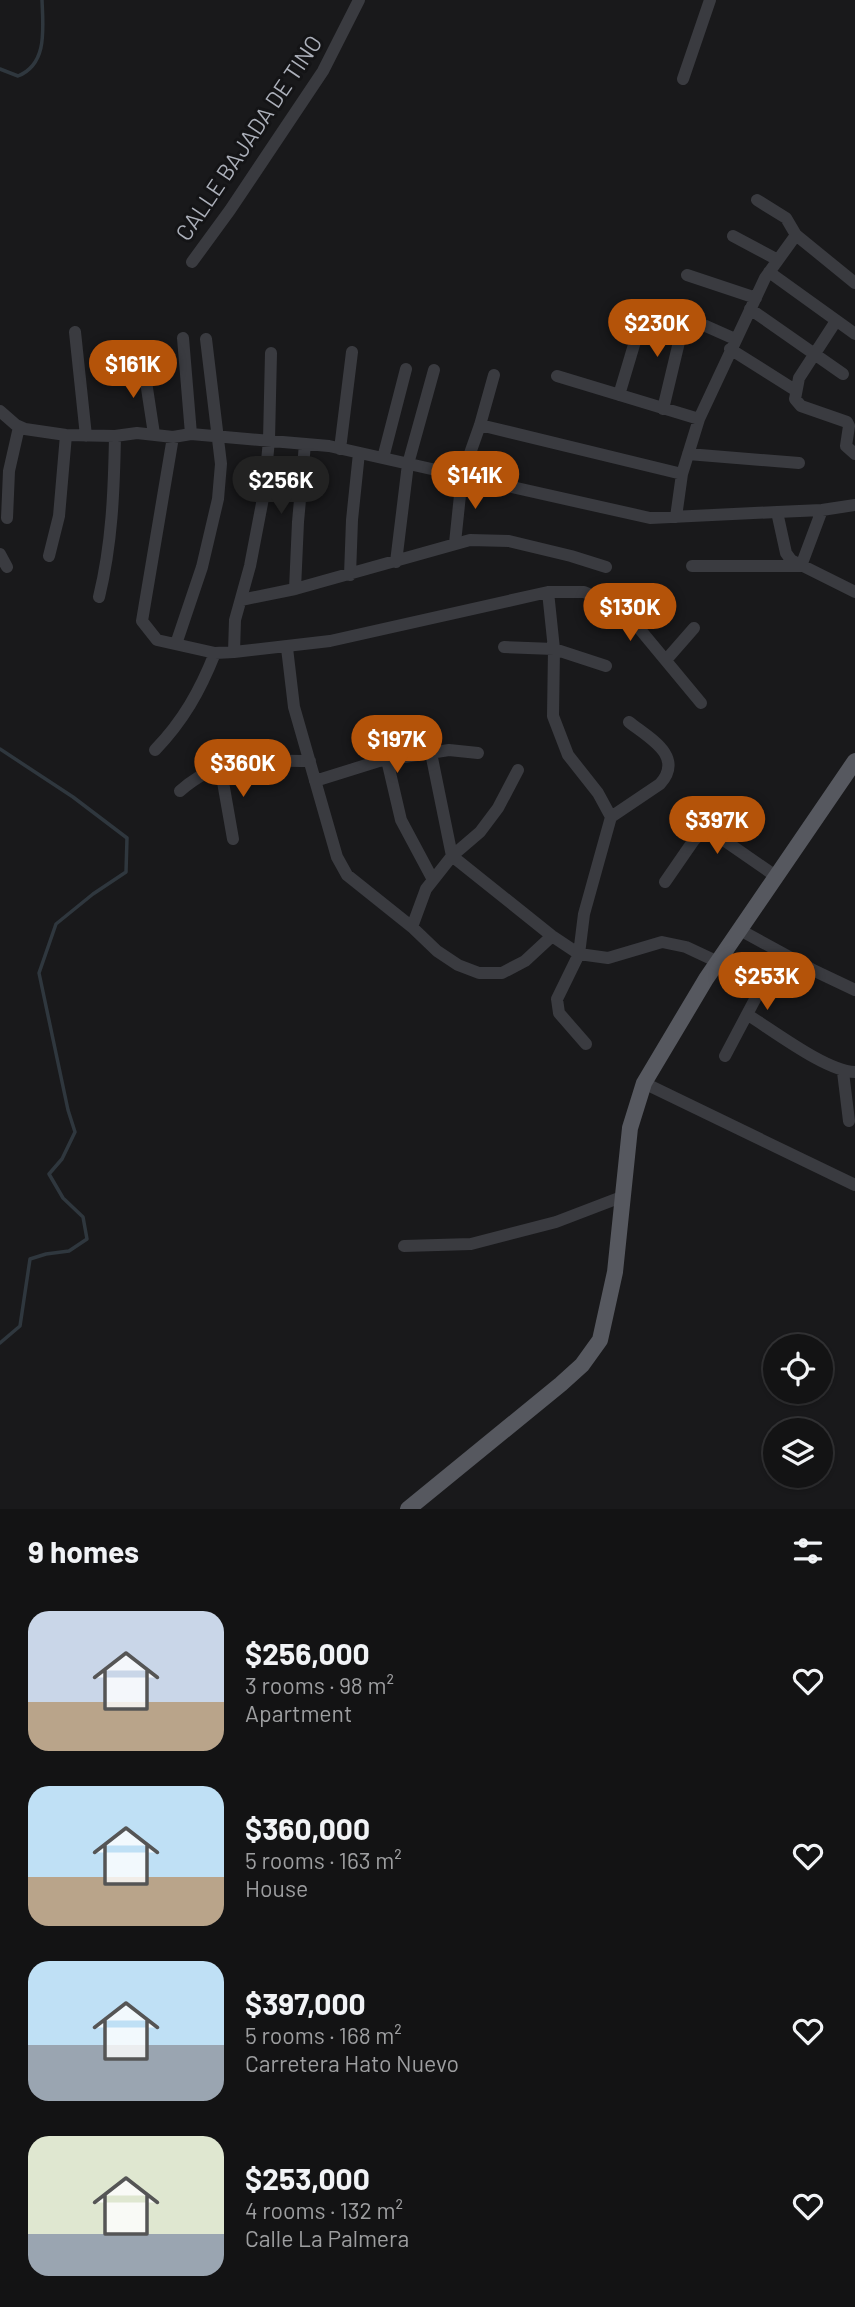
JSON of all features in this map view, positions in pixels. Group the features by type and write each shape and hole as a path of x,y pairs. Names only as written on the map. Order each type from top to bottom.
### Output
{"main road":[{"path":"408,1509 561,1384 592,1354 600,1340 615,1272 631,1128 644,1083 718,962 855,761"}],"street":[{"name":"CALLE BAJADA DE TINO","path":"192,262 323,71 359,0"},
{"path":"683,79 710,0"},
{"path":"757,200 786,218 796,235 855,283"},
{"path":"676,517 682,474 699,419 732,344 769,272 796,235"},
{"path":"733,236 778,260"},
{"path":"769,272 855,334"},
{"path":"687,275 753,303 814,354 843,374"},
{"path":"619,396 645,313 657,306 732,344 795,390"},
{"path":"663,409 687,319"},
{"path":"836,321 799,378 795,399 799,405 847,422 849,426 846,446 855,454"},
{"path":"75,332 86,436"},
{"path":"183,338 191,434"},
{"path":"176,644 202,567 218,499 221,464 206,339"},
{"path":"340,449 352,352"},
{"path":"234,652 235,620 250,566 264,493 270,440 271,353"},
{"path":"143,362 153,434"},
{"path":"383,458 406,369"},
{"path":"396,562 408,464 435,370"},
{"path":"455,543 462,476 494,375"},
{"path":"557,376 699,419"},
{"path":"0,411 19,427 66,435 153,434 173,437 191,434 340,449 650,517 822,510 855,505"},
{"path":"480,425 682,474"},
{"path":"7,517 9,471 19,427"},
{"path":"49,556 59,516 66,435"},
{"path":"99,597 113,516 115,436"},
{"path":"173,437 142,621 157,640 215,653 286,648 414,624 548,592 584,592 610,603 633,621 701,703"},
{"path":"295,589 305,444"},
{"path":"350,575 359,453"},
{"path":"688,454 799,463"},
{"path":"801,566 822,510"},
{"path":"777,512 786,553 801,566 855,592"},
{"path":"241,600 350,575 470,540 509,541 606,567"},
{"path":"0,554 7,567"},
{"path":"692,566 801,566"},
{"path":"548,592 554,649 553,716 568,755 597,793 611,817"},
{"path":"666,660 694,628"},
{"path":"504,647 554,649 606,666"},
{"path":"286,648 295,707 340,864 347,875 412,927 437,951 458,965 479,973 502,972 525,961 552,936"},
{"path":"155,750 175,730 201,689 215,653"},
{"path":"586,1044 559,1013 556,999 579,954 584,914 611,817 660,784 669,769 668,758 663,749 629,722"},
{"path":"315,781 387,760 449,750 478,753"},
{"path":"431,753 452,856 552,936 579,954 608,958 662,942 687,947 718,962"},
{"path":"387,760 401,820 432,878"},
{"path":"180,791 196,777 220,765 242,761 310,761"},
{"path":"220,765 233,839"},
{"path":"412,927 432,878 480,832 498,808 518,770"},
{"path":"665,882 694,840 709,833 715,834 777,877"},
{"path":"740,930 855,990"},
{"path":"725,1056 780,952"},
{"path":"748,1015 849,1072 849,1121"},
{"path":"644,1083 855,1185"},
{"path":"404,1246 471,1244 556,1222 624,1196"}],"waterway":[{"path":"0,69 18,76 35,63 42,44 42,0"},
{"path":"0,749 73,797 127,838 126,872 56,924 39,973 75,1132 62,1159 49,1174 63,1198 83,1217 87,1239 69,1251 30,1259 20,1326 0,1343"}]}
